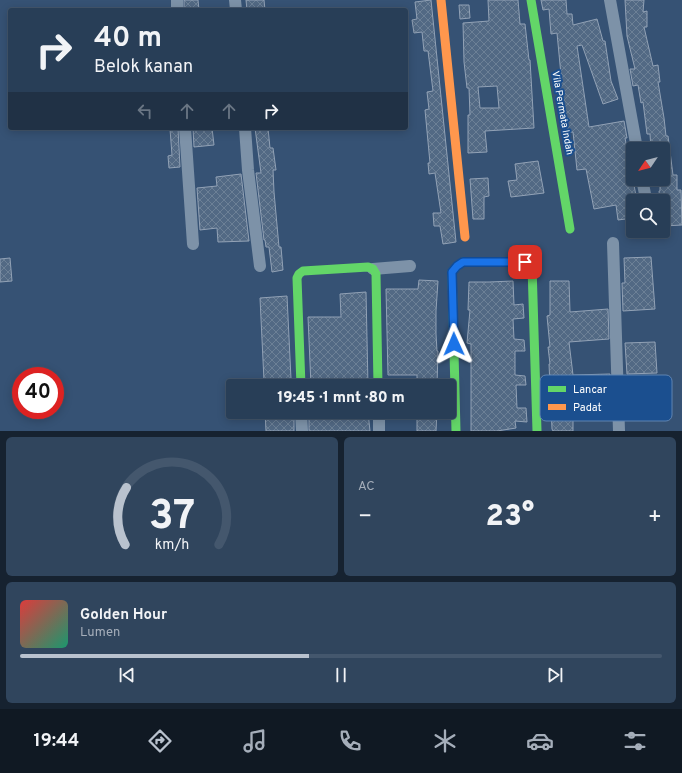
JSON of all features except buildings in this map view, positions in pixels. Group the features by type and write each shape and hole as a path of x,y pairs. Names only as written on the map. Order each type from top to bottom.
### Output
{"street":[{"path":"441,0 465,237"},
{"name":"Vila Permata Indah","path":"531,0 570,229"},
{"path":"610,0 636,142"},
{"path":"185,130 193,244"},
{"path":"245,130 248,170 260,266"},
{"path":"613,243 617,375"},
{"path":"456,431 452,272 463,262 525,262 530,264 534,270 537,431"},
{"path":"300,379 297,278 299,274 303,271 368,267 374,269 410,266"},
{"path":"374,269 376,274 378,379"},
{"path":"301,419 302,431"},
{"path":"379,419 379,431"},
{"path":"619,421 619,431"}],"traffic: fast":[{"path":"531,0 570,229"},
{"path":"456,431 452,272 463,262 525,262 530,263 532,266 537,431"},
{"path":"301,379 297,278 299,274 303,271 368,267 373,269 376,274 378,379"}],"traffic: slow":[{"path":"441,0 465,237"}],"route":[{"path":"454,344 452,272 457,266 463,262 525,262"}]}
